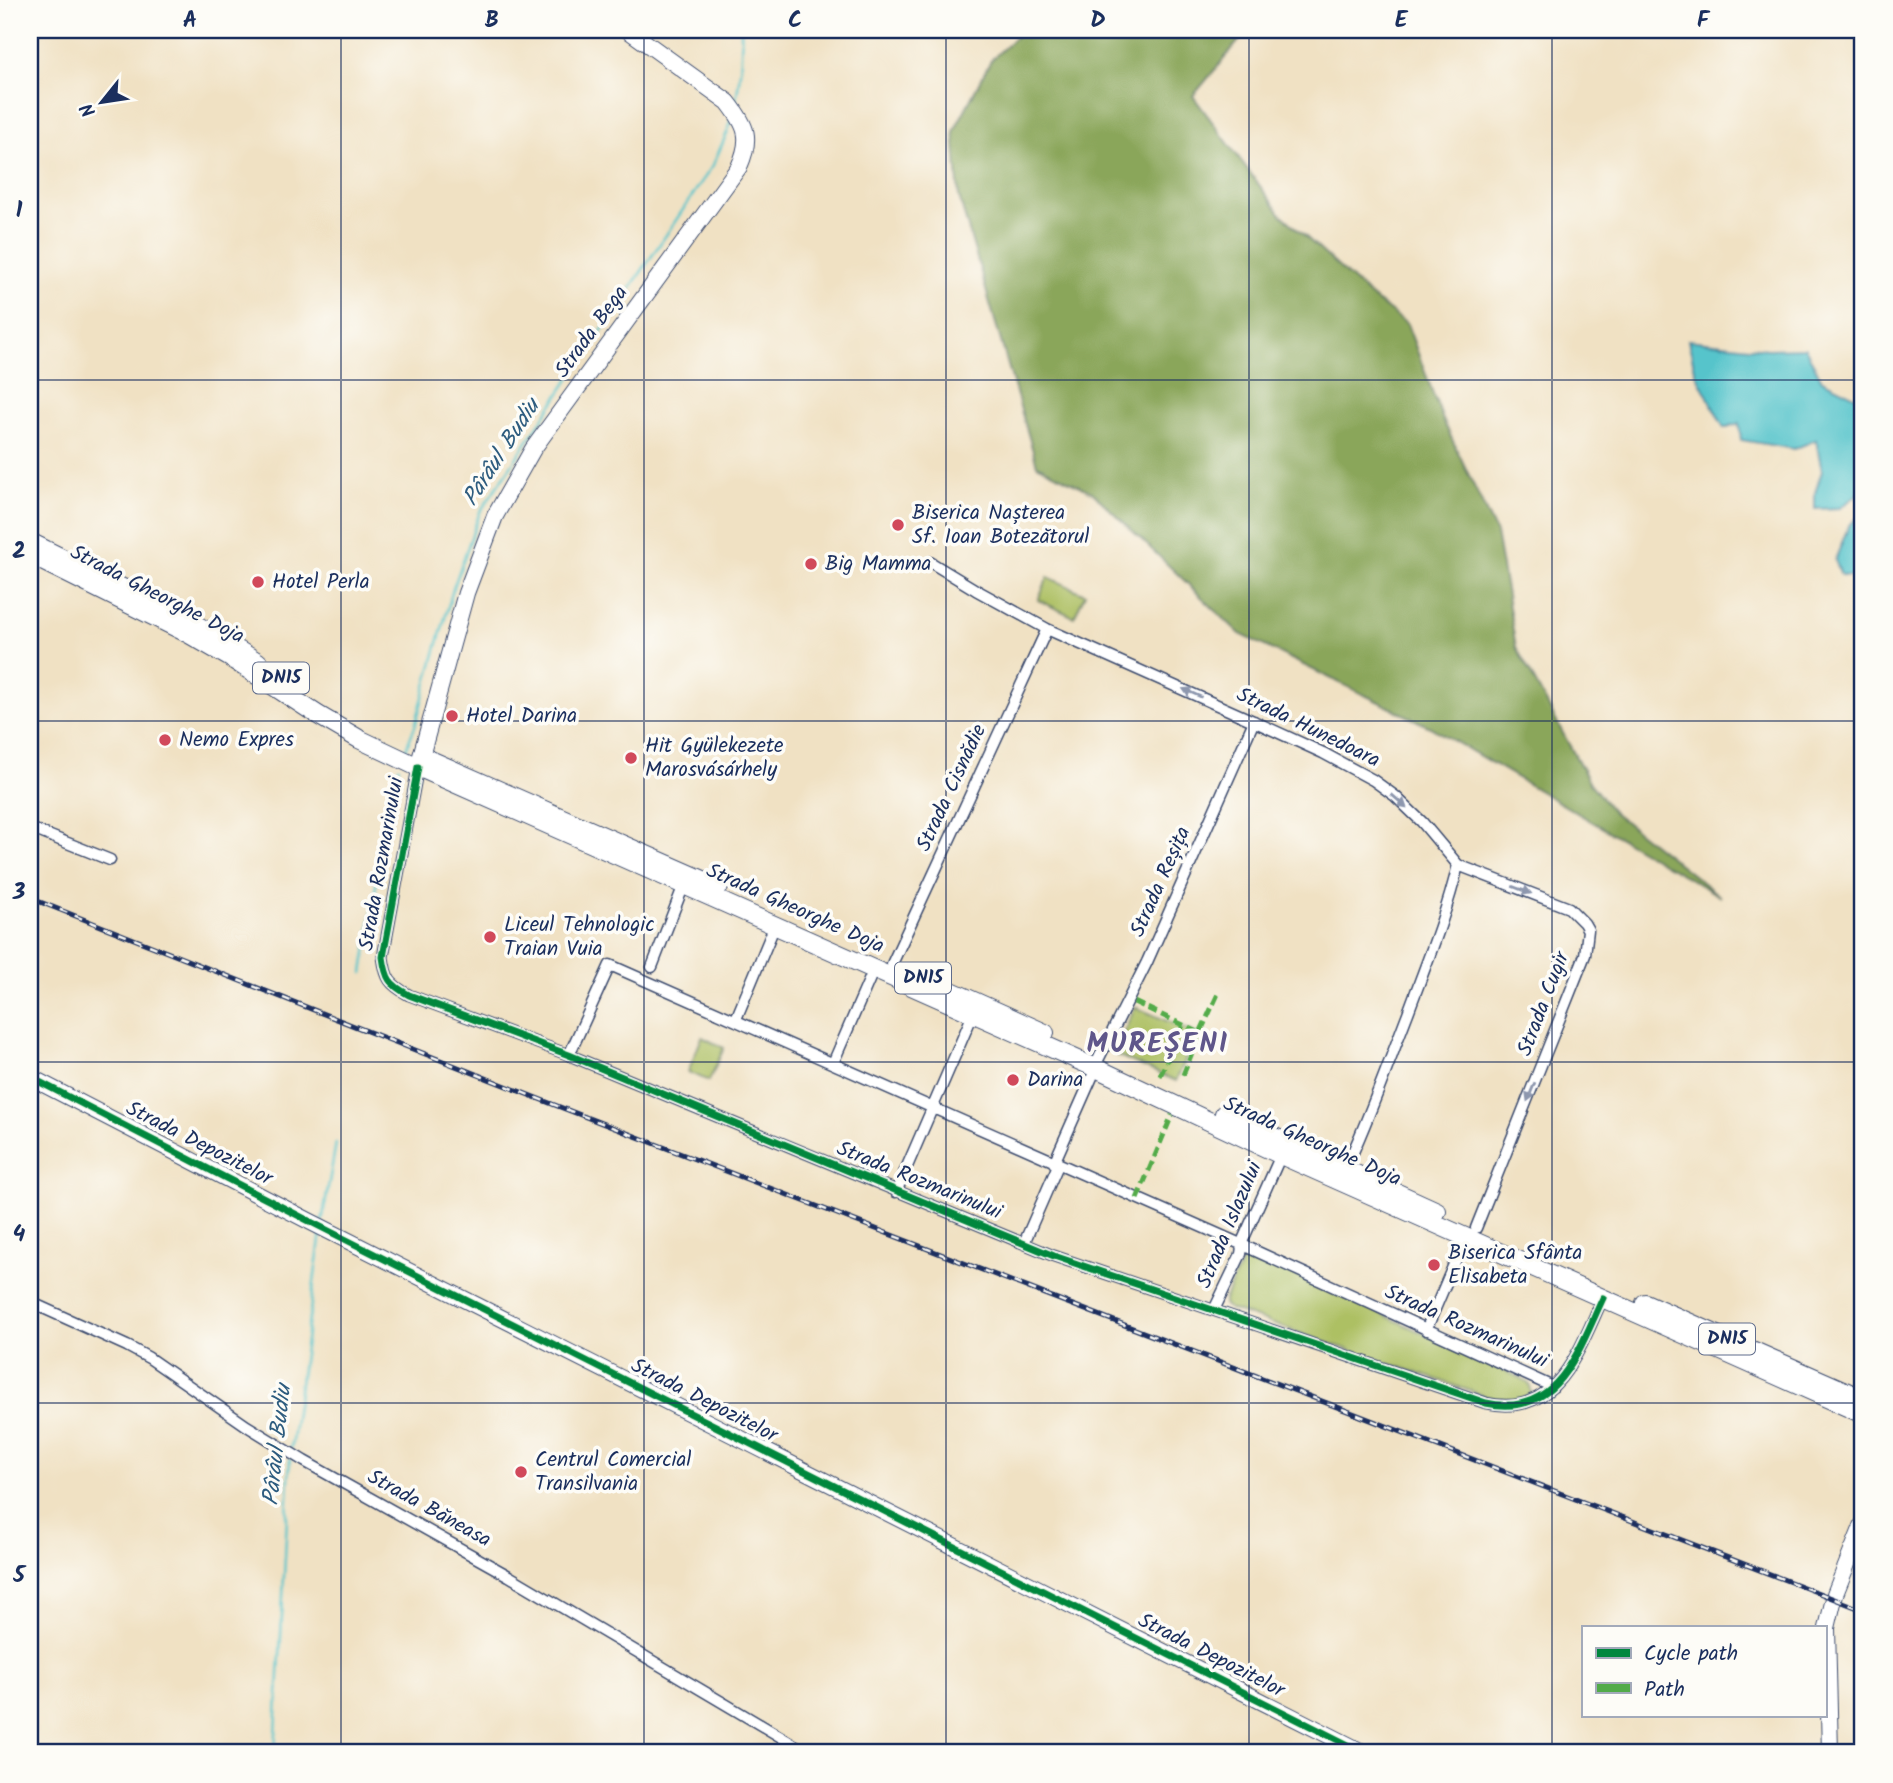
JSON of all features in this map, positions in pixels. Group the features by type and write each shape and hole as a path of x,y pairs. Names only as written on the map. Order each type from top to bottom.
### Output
{"main road":[{"name":"Strada Gheorghe Doja","path":"30,542 236,647 410,757"},
{"name":"Strada Gheorghe Doja","path":"30,555 189,634 318,715 686,879 892,964 1098,1063 1342,1175 1863,1399"},
{"name":"Strada Gheorghe Doja","path":"686,879 775,925 973,1014 1098,1063 1281,1155 1342,1175"},
{"name":"Strada Gheorghe Doja","path":"1471,1232 1603,1298 1863,1414"}],"street":[{"name":"Strada Bega","path":"410,757 495,516 533,449 740,167 747,150 747,132 728,102 628,30"},
{"name":"Strada Hunedoara","path":"930,562 1047,629 1254,721 1373,780 1395,796 1422,822 1458,865"},
{"name":"Strada Cisnădie","path":"892,964 1047,629"},
{"name":"Strada Reșița","path":"1024,1243 1098,1063 1147,962 1254,721"},
{"name":"Strada Rozmarinului","path":"410,757 383,957 385,974 394,986 409,995 569,1055 1054,1256 1486,1403 1514,1407 1527,1404 1553,1387 1573,1362 1603,1298"},
{"path":"30,828 110,860"},
{"path":"1342,1175 1386,1071 1451,898 1458,865"},
{"name":"Strada Cugir","path":"1426,1330 1471,1232 1585,955 1588,930 1569,908 1458,865"},
{"path":"652,967 686,879"},
{"path":"736,1019 775,925"},
{"name":"Strada Rozmarinului","path":"569,1055 610,965 736,1019 1553,1387"},
{"path":"833,1063 874,969"},
{"path":"896,1192 973,1014"},
{"name":"Strada Depozitelor","path":"30,1077 313,1223 1364,1753"},
{"name":"Strada Islazului","path":"1214,1310 1241,1254 1241,1245 1281,1155"},
{"name":"Strada Băneasa","path":"30,1302 138,1352 304,1461 509,1576 808,1753"},
{"path":"1830,1753 1827,1628 1834,1598 1863,1524"}],"green space":[{"path":"1023,30 1248,30 1193,96 1280,213 1370,296 1407,324 1443,420 1496,533 1516,647 1590,783 1613,812 1721,897 1430,727 1240,634 1092,492 1037,465 959,197 954,131 991,60"},
{"path":"1048,577 1085,594 1074,617 1038,600"},
{"path":"1135,1007 1197,1034 1176,1081 1114,1054"},
{"path":"702,1037 724,1048 709,1081 688,1072"},
{"path":"1250,1256 1521,1378 1530,1385 1531,1394 1516,1400 1488,1397 1229,1309 1224,1300 1242,1261"}],"water":[{"path":"1688,340 1767,349 1805,348 1822,380 1863,400 1863,490 1840,508 1815,509 1815,493 1822,471 1816,440 1794,449 1741,440 1739,423 1724,428 1696,374"},
{"path":"1863,513 1863,578 1841,575 1835,560 1849,525"}],"waterway":[{"name":"Pârâul Budiu","path":"735,103 741,67 741,30"},
{"name":"Pârâul Budiu","path":"404,754 415,726 453,589 480,512 713,165 732,116"},
{"name":"Pârâul Budiu","path":"363,973 391,785 399,767"},
{"name":"Pârâul Budiu","path":"322,1222 336,1143"},
{"name":"Pârâul Budiu","path":"291,1448 321,1232"},
{"name":"Pârâul Budiu","path":"275,1753 290,1458"}],"railway":[{"path":"30,898 534,1097 1863,1610"}],"marked path":[{"path":"1134,1002 1200,1033 1218,994"},
{"path":"1160,1076 1183,1025"},
{"path":"1183,1075 1200,1033"},
{"path":"1137,1199 1172,1115"}],"cycle path":[{"path":"418,767 383,957 390,980 409,995 569,1055 1054,1256 1486,1403 1511,1405 1531,1401 1548,1391 1574,1359 1603,1298"},
{"path":"30,1077 309,1221 1364,1753"}],"place":[{"name":"Biserica Nașterea Sf. Ioan Botezătorul","path":"898,525"},
{"name":"Big Mamma","path":"811,564"},
{"name":"Hotel Perla","path":"258,582"},
{"name":"Hotel Darina","path":"452,716"},
{"name":"Nemo Expres","path":"165,740"},
{"name":"Hit Gyülekezete Marosvásárhely","path":"631,758"},
{"name":"Liceul Tehnologic Traian Vuia","path":"490,937"},
{"name":"Darina","path":"1013,1080"},
{"name":"Biserica Sfânta Elisabeta","path":"1434,1265"},
{"name":"Centrul Comercial Transilvania","path":"521,1472"}],"district":[{"name":"MUREȘENI","path":"1158,1044"}]}
